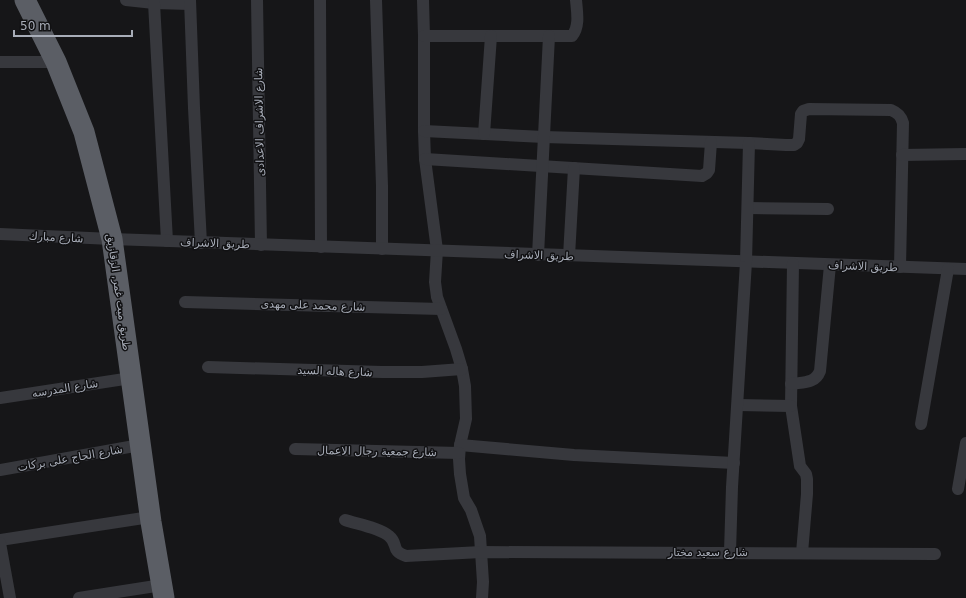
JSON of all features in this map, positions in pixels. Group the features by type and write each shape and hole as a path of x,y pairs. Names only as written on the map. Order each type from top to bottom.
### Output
{"highway":[{"name":"طريق ميت غمر, الزقازيق","path":"25,0 56,62 84,132 112,240 150,517 163,592"}],"street":[{"path":"126,0 154,3 190,2 201,243"},
{"name":"شارع الاشراف الاعدادى","path":"257,0 261,245"},
{"path":"320,0 321,247"},
{"path":"376,0 382,249"},
{"path":"423,0 425,159 437,250 435,282 437,298 456,349 465,386 466,419 460,449 460,474 464,498 480,536 483,582 482,598"},
{"path":"424,36 572,36 577,27 576,0"},
{"path":"154,3 167,241"},
{"path":"484,134 491,36"},
{"path":"538,255 549,36"},
{"path":"0,62 56,62"},
{"path":"424,131 544,137 794,145 799,139 801,114 803,111 891,110 898,113 902,117 903,123 900,267"},
{"path":"425,159 702,176 709,170 711,142"},
{"path":"730,552 746,262 749,143"},
{"path":"902,155 966,154"},
{"path":"569,256 574,168"},
{"path":"748,208 828,209"},
{"name":"شارع مبارك","path":"0,234 112,240"},
{"name":"طريق الاشراف","path":"112,240 966,269"},
{"path":"793,264 790,406 800,466 807,479 802,553"},
{"path":"791,384 813,381 819,375 830,265"},
{"path":"921,424 948,269"},
{"name":"شارع محمد على مهدى","path":"185,302 441,309"},
{"name":"شارع هاله السيد","path":"208,367 382,372 422,372 462,369"},
{"name":"شارع المدرسه","path":"0,398 131,378"},
{"path":"738,405 790,406"},
{"path":"958,489 966,443"},
{"name":"شارع الحاج على بركات","path":"0,470 140,445"},
{"name":"شارع جمعية رجال الاعمال","path":"295,449 460,449 734,463"},
{"path":"10,598 0,541 150,517"},
{"name":"شارع سعيد مختار","path":"345,520 381,531 390,537 394,542 396,551 406,556 481,552 935,554"},
{"path":"79,598 163,592"}]}
